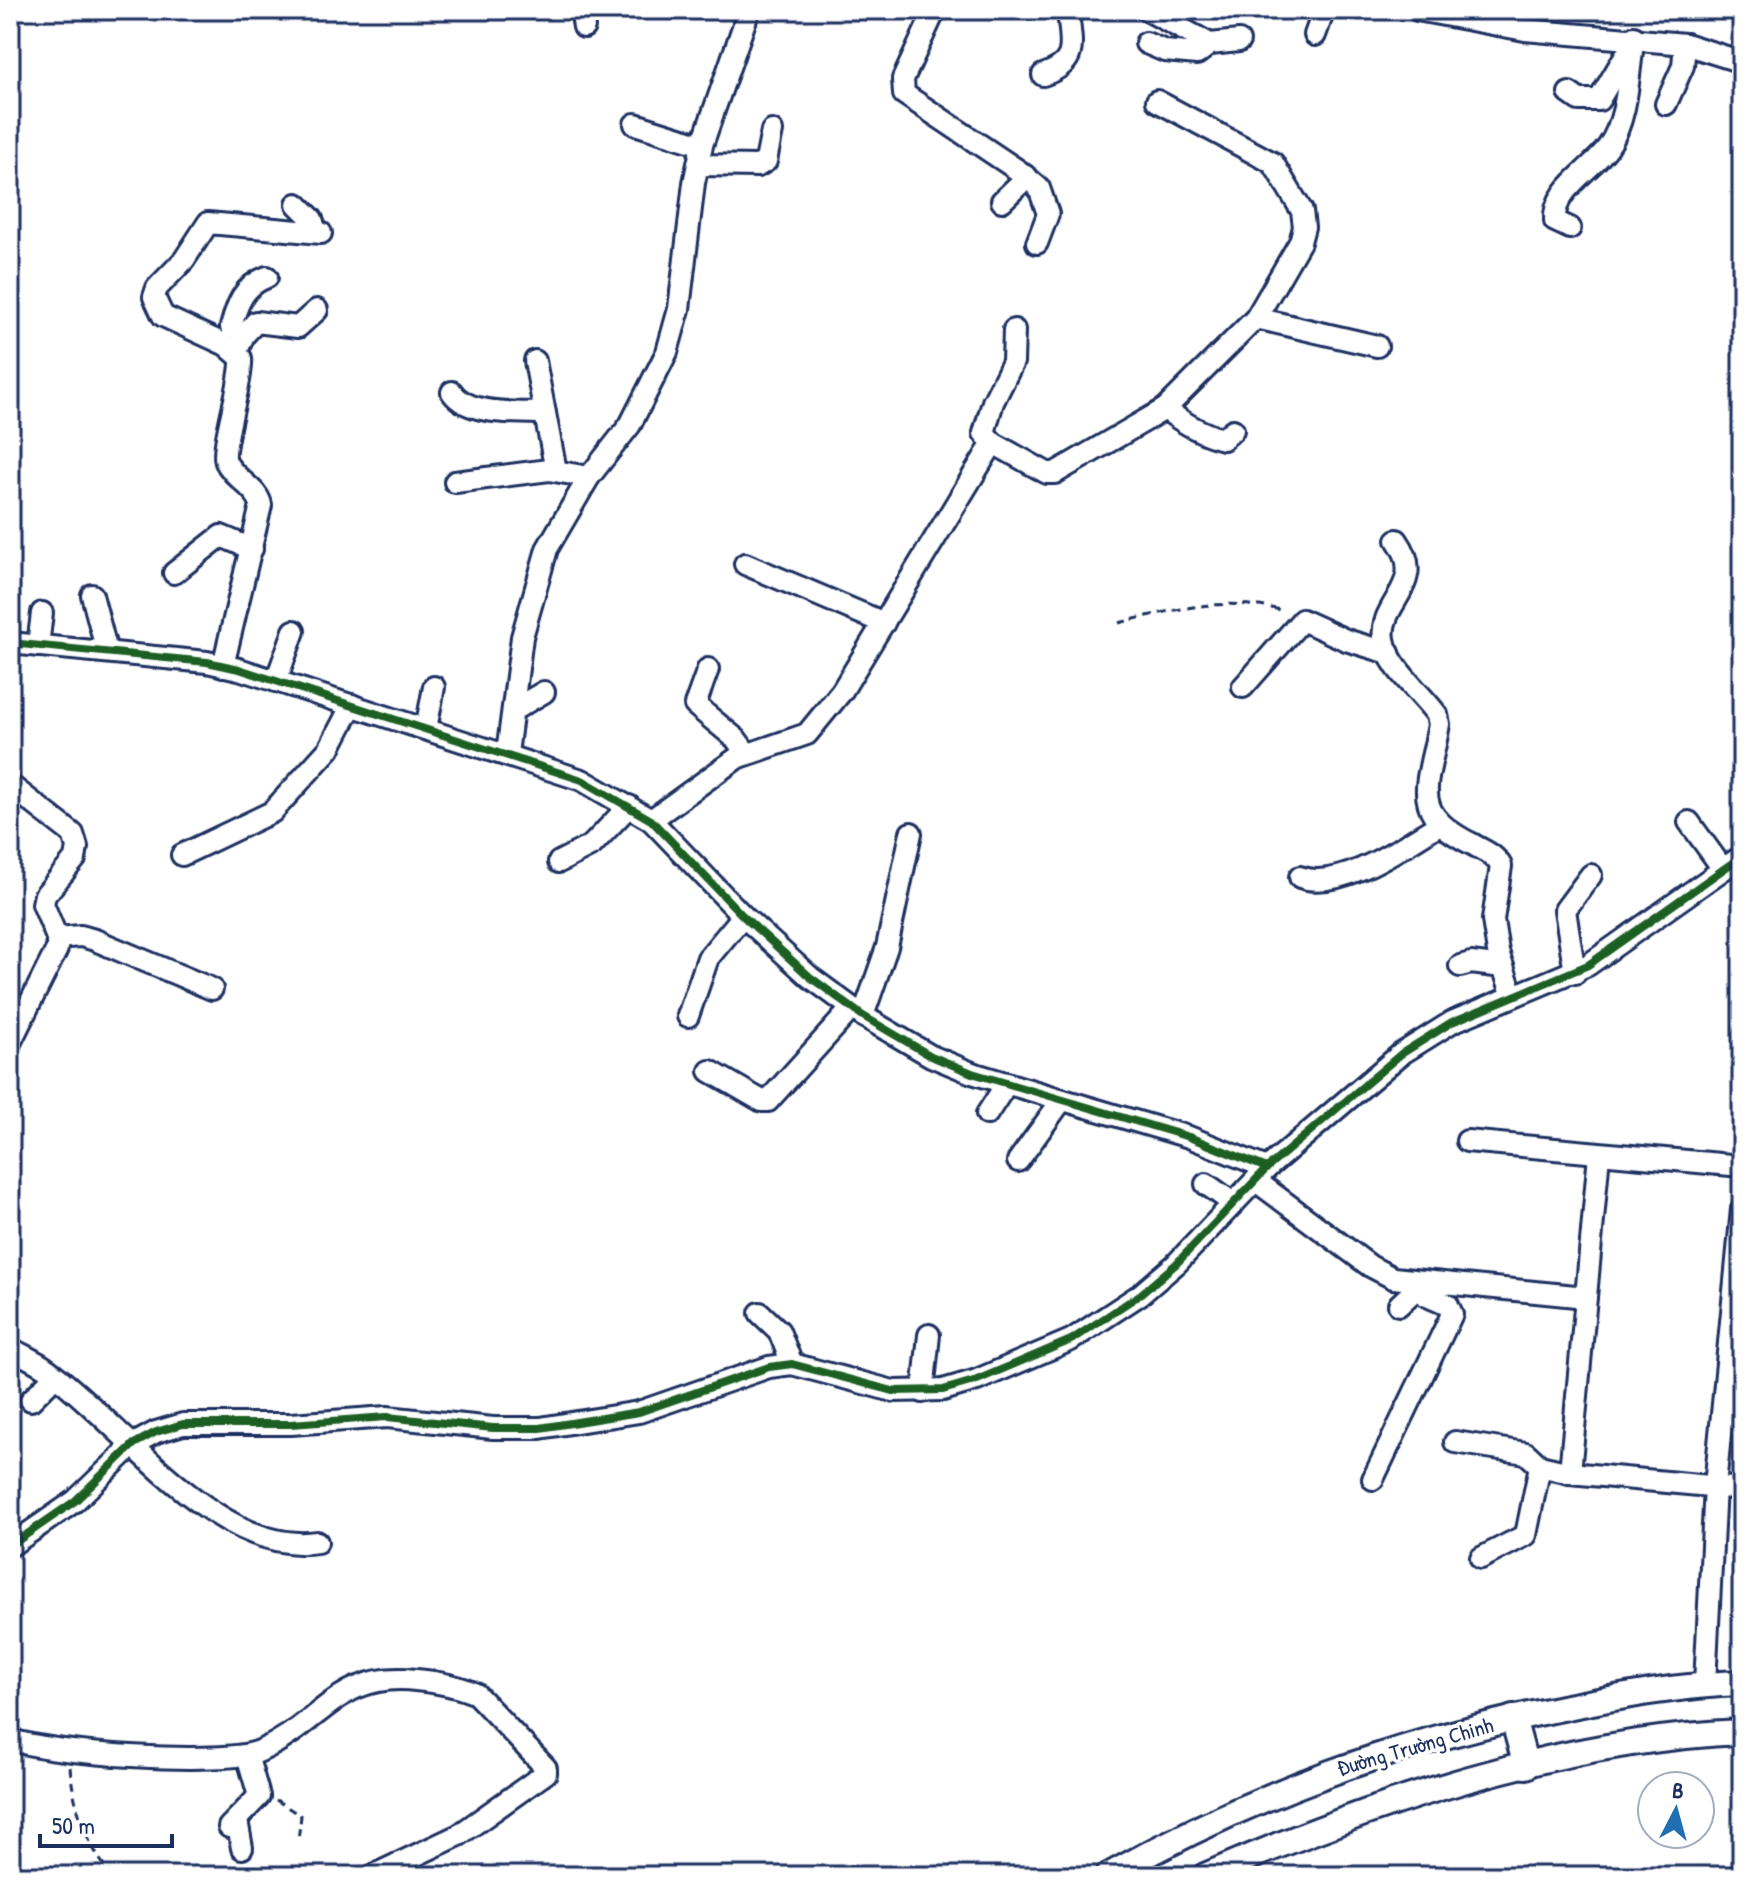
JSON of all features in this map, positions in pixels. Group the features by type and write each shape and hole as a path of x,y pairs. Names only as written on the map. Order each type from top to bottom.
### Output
{"main road":[{"name":"Đường Trường Chinh","path":"1108,1876 1165,1844 1298,1782 1431,1738 1637,1692 1742,1683"},
{"path":"1513,1718 1526,1766"},
{"path":"1205,1876 1319,1827 1400,1799 1526,1766 1644,1741 1742,1732"}],"street":[{"path":"507,754 522,637 547,549 589,477 630,425 667,352 679,309 700,155 749,10"},
{"path":"935,10 903,79 904,94 1039,188 1048,214 1037,243"},
{"path":"1043,75 1061,69 1069,60 1068,10"},
{"path":"1147,10 1210,44"},
{"path":"1315,35 1324,10"},
{"path":"1417,10 1525,30 1632,44 1685,44 1742,62"},
{"path":"1146,43 1165,51 1197,54 1210,44 1239,41"},
{"path":"1569,93 1579,100 1599,100 1632,44"},
{"path":"1570,228 1555,221 1554,212 1571,186 1608,147 1616,131 1632,44"},
{"path":"1666,104 1683,66 1685,44"},
{"path":"1014,330 1013,362 983,427 993,443 1047,473 1055,473 1165,409 1256,318 1281,280 1304,227 1302,211 1273,163 1157,101"},
{"path":"635,124 700,155 758,166 766,161 772,131"},
{"path":"1002,201 1027,177"},
{"path":"297,204 312,219 318,233 216,222 200,229 191,250 157,288 154,297 163,316 231,340 244,335 256,322 298,327 317,310"},
{"path":"223,666 261,500 236,476 225,456 241,367 231,340 245,292 254,282 267,277"},
{"path":"1256,318 1377,346"},
{"path":"535,361 556,471"},
{"path":"452,392 459,402 471,406 545,413"},
{"path":"1165,409 1180,421 1214,437 1223,439 1233,430"},
{"path":"651,820 747,754 797,739 815,727 836,701 993,443"},
{"path":"455,482 556,471 589,477"},
{"path":"174,573 221,536 252,549"},
{"path":"1397,540 1407,561 1407,579 1384,631 1389,653 1397,668 1437,715 1439,724 1426,799 1438,825 1491,854 1501,866 1493,920 1513,996"},
{"path":"745,564 884,623"},
{"path":"92,595 107,652"},
{"path":"38,646 42,613"},
{"path":"1243,687 1302,620 1346,640 1389,653"},
{"path":"276,681 294,631"},
{"path":"10,643 223,666 582,780 651,820 743,916 810,977 858,1012 931,1056 1007,1083 1189,1137 1262,1175 1370,1266 1413,1284 1448,1305 1452,1314 1373,1479"},
{"path":"708,669 695,705 736,739 747,754"},
{"path":"426,729 434,687"},
{"path":"515,709 544,692"},
{"path":"182,855 272,812 329,749 352,705"},
{"path":"10,785 73,834 77,847 75,859 45,895 43,904 57,938 54,956 10,1043"},
{"path":"559,862 592,845 629,806"},
{"path":"1689,822 1723,869"},
{"path":"1300,877 1315,881 1368,866 1438,825"},
{"path":"710,1071 762,1101 768,1101 858,1012 887,947 911,833"},
{"path":"10,1546 75,1501 134,1444 156,1432 183,1424 291,1424 387,1417 493,1428 576,1424 639,1412 769,1367 792,1364 893,1391 923,1392 977,1380 1071,1340 1107,1320 1176,1264 1262,1175 1401,1054 1452,1022 1575,973 1742,856"},
{"path":"1575,973 1565,910 1591,875"},
{"path":"688,1016 708,958 743,916"},
{"path":"57,938 81,936 95,940 212,989"},
{"path":"1460,966 1471,963 1503,967"},
{"path":"987,1114 1007,1083"},
{"path":"1018,1161 1062,1100"},
{"path":"1467,1141 1742,1166"},
{"path":"1570,1473 1599,1154"},
{"path":"1206,1184 1233,1203"},
{"path":"1705,1684 1715,1486 1742,1209"},
{"path":"1413,1284 1586,1297"},
{"path":"1399,1305 1413,1284"},
{"path":"760,1313 779,1331 792,1364"},
{"path":"923,1392 929,1335"},
{"path":"10,1348 55,1376 195,1498 224,1519 286,1544 317,1542"},
{"path":"31,1400 55,1376"},
{"path":"1455,1442 1526,1453 1540,1466 1570,1473 1742,1489"},
{"path":"1481,1558 1526,1535 1540,1466"},
{"path":"10,1739 68,1751 247,1755 278,1740 351,1688 386,1677 464,1688 489,1705 546,1768 543,1777 459,1835 372,1876"},
{"path":"242,1848 233,1824 257,1800 258,1791 247,1755"}],"path":[{"path":"1119,623 1212,602 1260,605 1302,620"},
{"path":"68,1751 73,1795 84,1830 95,1855 112,1876"},
{"path":"258,1791 301,1816 298,1840"}],"cycle path":[{"path":"10,643 207,662 239,669 582,780 651,820 743,916 810,977 863,1016 931,1056 972,1073 1189,1137 1267,1168"},
{"path":"10,1546 75,1501 134,1444 156,1432 183,1424 291,1424 387,1417 493,1428 540,1428 639,1412 769,1367 792,1364 893,1391 943,1390 977,1380 1071,1340 1141,1294 1176,1264 1267,1168 1401,1054 1452,1022 1588,965 1742,856"}]}
